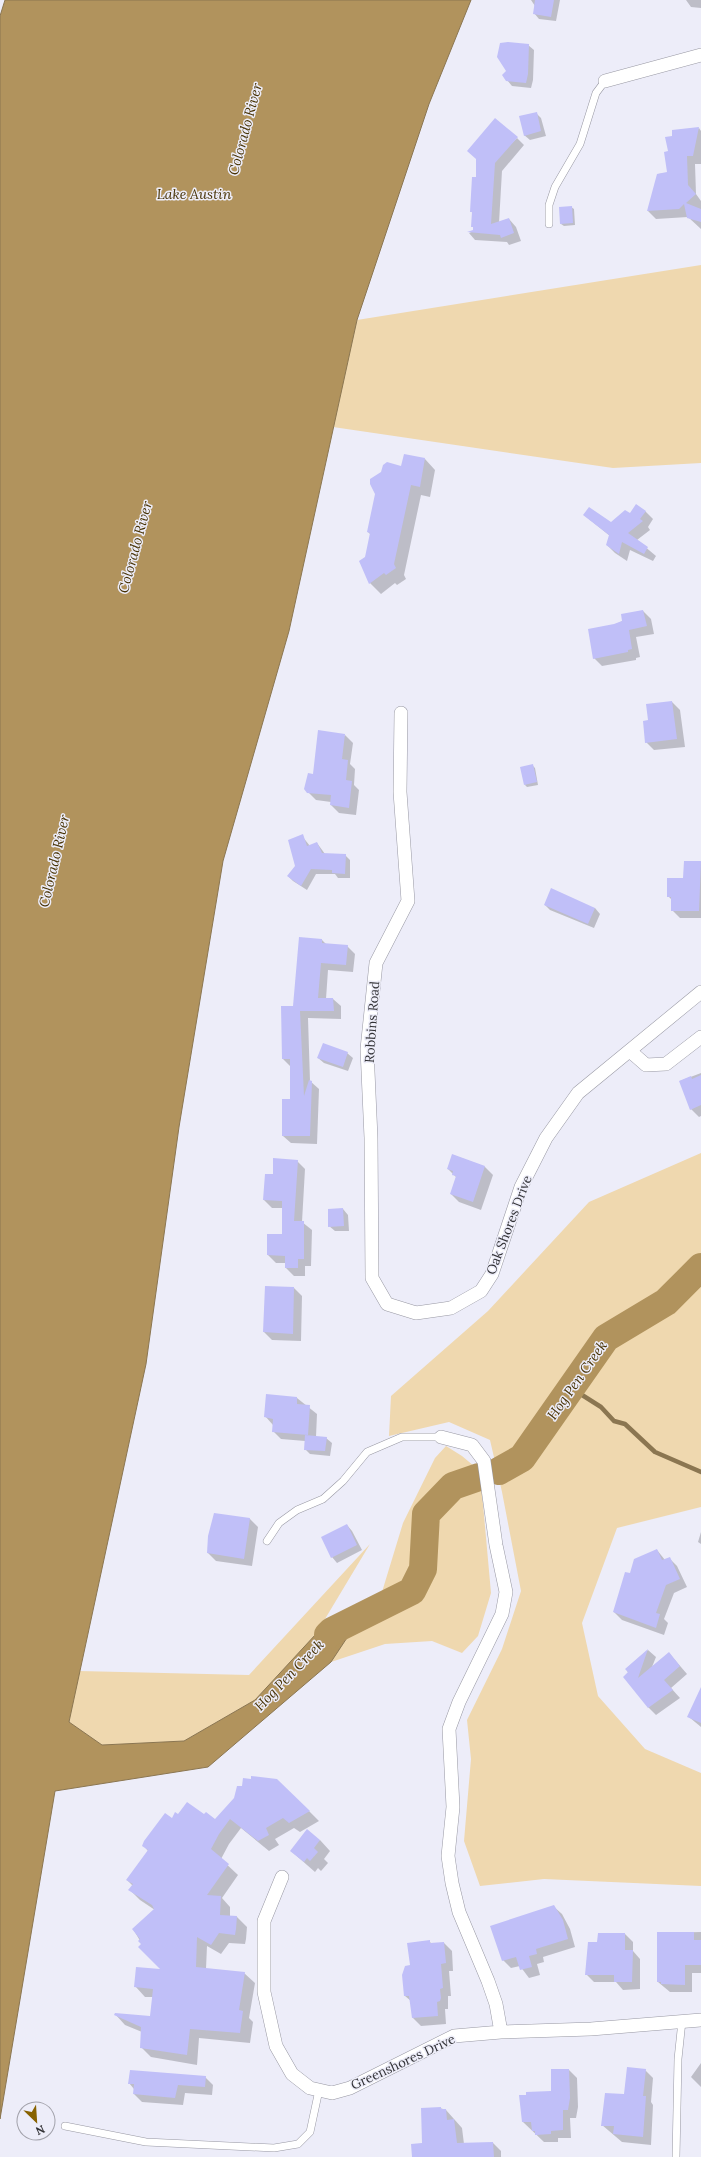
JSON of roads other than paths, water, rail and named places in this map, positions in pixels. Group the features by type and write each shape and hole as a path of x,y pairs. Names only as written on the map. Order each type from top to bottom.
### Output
{"street":[{"path":"606,81 701,55"},
{"name":"Robbins Road","path":"401,713 400,792 408,901 376,963 367,1050 371,1138 372,1278 387,1304 416,1313"},
{"name":"Oak Shores Drive","path":"416,1313 451,1308 481,1291 492,1274 521,1187 546,1138 578,1093 701,992"},
{"path":"630,1051 646,1065 666,1064 701,1037"},
{"path":"441,1437 472,1446 484,1461 496,1545 506,1592 502,1614 459,1702 449,1729 454,1807 448,1856 452,1883 459,1912 488,1980 496,2004 501,2032"},
{"name":"Greenshores Drive","path":"282,1877 264,1921 264,1992 276,2046 292,2074 310,2088 332,2093 350,2088 454,2036 501,2032 591,2029 701,2020"}],"lane":[{"path":"549,224 549,205 555,188 580,144 596,93 606,81"},
{"path":"267,1541 278,1523 297,1510 323,1499 342,1481 367,1452 402,1437 441,1437"},
{"path":"676,2157 678,2059 682,2021"},
{"path":"65,2126 146,2142 274,2148 298,2144 310,2132 319,2090"}],"water":[{"name":"Lake Austin","path":"5,0 471,0 429,104 357,320 289,631 223,861 179,1127 146,1364 69,1722 102,1745 184,1741 255,1700 316,1634 366,1609 331,1662 208,1767 55,1791 0,2119 0,16"}],"waterway":[{"name":"Hog Pen Creek","path":"499,1471 522,1458 606,1338 666,1302 701,1267"},
{"path":"571,1388 601,1407 614,1421 625,1424 655,1452 701,1472"},
{"name":"Hog Pen Creek","path":"328,1635 332,1631 412,1591 423,1569 426,1514 453,1486 479,1477"}],"water label":[{"name":"Colorado River","path":"245,129"},
{"name":"Colorado River","path":"135,547"},
{"name":"Colorado River","path":"54,861"}]}
